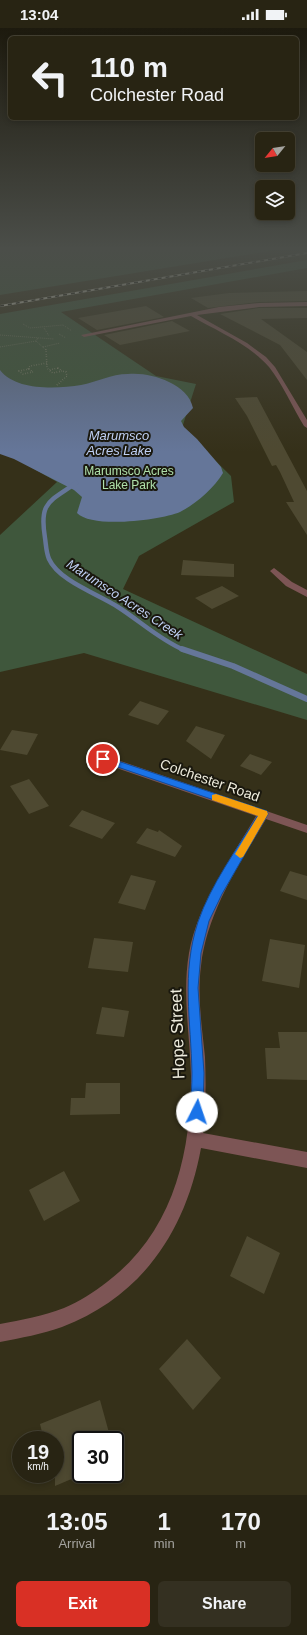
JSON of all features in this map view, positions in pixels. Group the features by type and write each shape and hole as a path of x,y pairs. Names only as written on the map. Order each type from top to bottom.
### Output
{"street":[{"path":"84,335 184,315"},
{"path":"195,315 246,345 264,358 272,367 307,426"},
{"path":"274,571 289,584 307,594"},
{"name":"Colchester Road","path":"103,759 307,829"},
{"name":"Hope Street","path":"0,1333 42,1325 72,1313 108,1292 132,1272 158,1242 171,1219 185,1181 194,1139 198,1099 192,988 196,953 204,921 217,893 263,814"},
{"path":"194,1139 307,1160"}],"path":[{"path":"24,324 30,328 44,328 63,325 72,331"},
{"path":"44,328 49,336"},
{"path":"59,334 66,338"},
{"path":"0,336 54,339"},
{"path":"0,347 36,341 38,338"},
{"path":"36,341 46,349 48,370"},
{"path":"43,347 60,344"},
{"path":"28,369 33,372 23,374 19,371 28,369 27,368 30,366 47,363"},
{"path":"48,370 58,368 66,372 67,376 57,385"},
{"path":"48,370 53,373 62,371"}],"green space":[{"name":"Marumsco Acres Lake Park","path":"0,315 66,315 156,376 196,384 182,428 231,476 234,502 139,556 123,589 307,674 307,720 84,653 0,672 0,535 57,482 8,454 0,453"}],"water":[{"name":"Marumsco Acres Lake","path":"0,370 7,377 16,382 49,388 87,384 122,374 149,375 169,382 184,392 192,403 193,408 181,421 184,427 197,439 221,467 223,473 215,484 192,505 171,515 127,522 97,521 85,518 77,513 82,497 74,490 14,459 0,454"}],"building":[{"path":"92,315 161,315 164,317 97,330 78,318"},
{"path":"223,315 307,315 307,318 261,319 307,352 307,380 280,345"},
{"path":"172,321 190,331 120,345 104,335"},
{"path":"257,397 307,491 307,535 286,502 294,502 280,472 276,465 272,466 247,416 235,398"},
{"path":"183,560 234,564 234,577 181,575"},
{"path":"222,586 239,596 212,609 195,598"},
{"path":"140,701 169,711 158,725 128,715"},
{"path":"196,726 225,735 211,759 186,741"},
{"path":"12,730 38,734 27,755 0,750"},
{"path":"250,754 272,762 261,775 240,766"},
{"path":"29,779 49,806 29,814 10,786"},
{"path":"82,810 115,823 102,839 69,826"},
{"path":"147,828 158,832 159,830 182,846 175,857 136,843"},
{"path":"290,871 307,876 307,900 280,891"},
{"path":"131,875 156,881 145,910 118,903"},
{"path":"94,938 133,942 128,972 88,968"},
{"path":"270,939 305,945 299,988 262,981"},
{"path":"102,1007 129,1011 124,1037 96,1034"},
{"path":"278,1032 307,1032 307,1080 267,1079 265,1048 280,1048"},
{"path":"86,1083 120,1083 120,1114 70,1115 71,1098 85,1098"},
{"path":"64,1171 80,1201 44,1221 29,1190"},
{"path":"247,1236 280,1253 264,1294 230,1276"},
{"path":"187,1339 221,1378 193,1410 159,1369"},
{"path":"100,1400 109,1431 72,1431 72,1479 64,1482 64,1431 42,1431 40,1424"},
{"path":"55,1483 62,1483 55,1486"}],"waterway":[{"name":"Marumsco Acres Creek","path":"76,483 53,499 45,510 44,526 47,551 49,559 54,567 70,580 110,602 158,636 184,650"},
{"name":"Marumsco Acres Creek","path":"182,649 233,666 307,699"}],"slow traffic":[{"path":"216,798 263,814 240,854"}],"route":[{"path":"103,759 263,814 217,893 204,921 196,953 192,988 198,1073 197,1112"}]}
